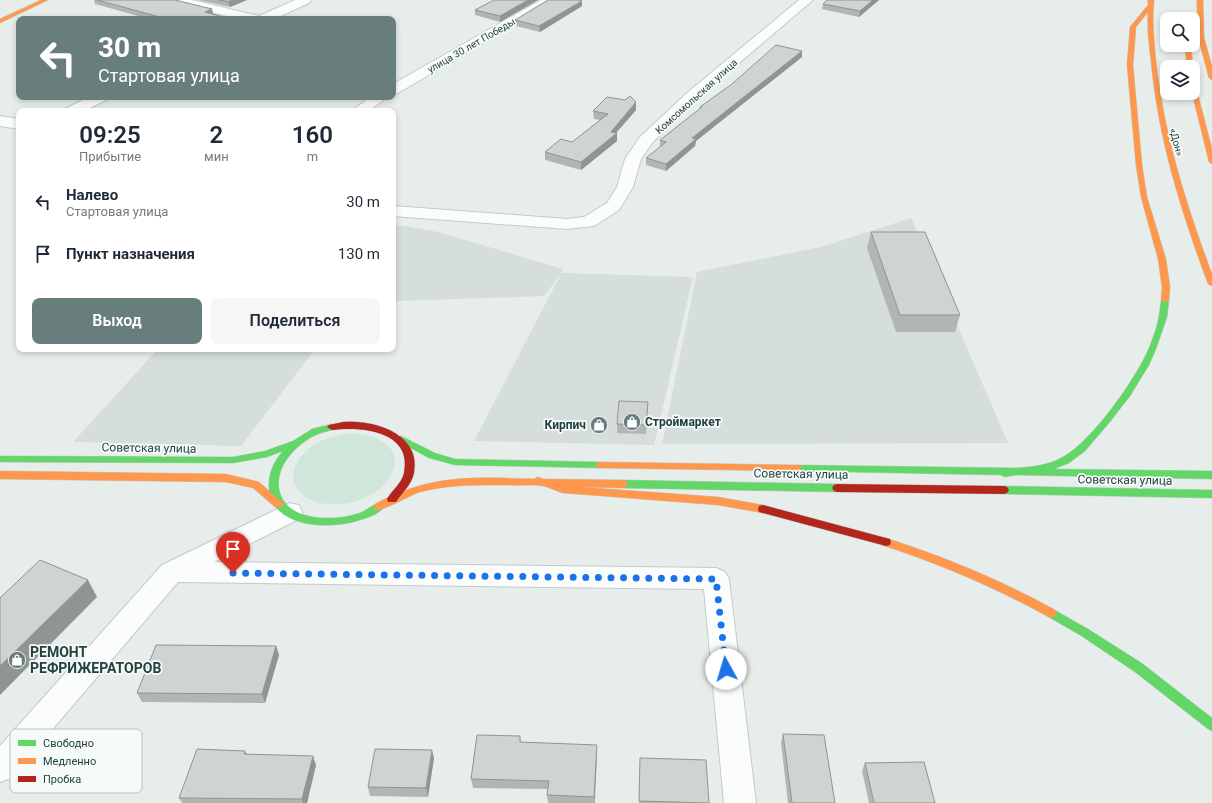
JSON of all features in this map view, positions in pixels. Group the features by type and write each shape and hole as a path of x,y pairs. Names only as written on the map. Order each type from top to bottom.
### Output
{"main road":[{"path":"0,21 45,0"},
{"path":"1200,0 1201,37 1212,78"},
{"path":"1005,473 1047,467 1072,457 1094,436 1128,394 1152,353 1163,320 1166,287 1162,259 1144,197 1139,165 1130,65 1133,27 1151,3"},
{"name":"«Дон»","path":"1151,3 1153,79 1162,134 1182,202 1212,284"},
{"path":"1196,100 1212,162"},
{"path":"0,475 226,478 256,485 285,509 302,518 332,522 365,515 392,500 405,484 411,467 408,452 399,439 378,427 350,424 321,429 295,443 285,452 277,463 273,473 272,485 274,495 285,509"},
{"name":"Советская улица","path":"399,439 425,455 441,460 465,463 1005,473 1212,474"},
{"name":"Советская улица","path":"0,459 233,460 267,454 295,443"},
{"name":"Советская улица","path":"392,500 420,488 455,480 1212,494"},
{"path":"538,482 563,489 718,501 775,511 864,535 936,558 1014,592 1084,632 1140,668 1212,725"}],"street":[{"path":"270,16 305,0"},
{"name":"улица 30 лет Победы","path":"396,88 550,0"},
{"name":"Комсомольская улица","path":"396,211 567,224 588,222 613,206 625,187 633,159 646,140 671,115 807,0"},
{"path":"181,1 243,16"},
{"path":"78,108 95,100"},
{"path":"363,108 376,100"},
{"path":"0,121 16,124"},
{"path":"34,729 171,572 285,509"},
{"path":"171,572 716,579 740,803"},
{"path":"0,768 10,757"}],"shaded area":[{"path":"911,218 1008,443 662,444 697,272 821,247"},
{"path":"396,225 438,232 563,269 561,273 693,277 654,445 474,441 561,274 544,296 396,301"},
{"path":"155,352 313,352 241,446 73,442"}],"green space":[{"path":"352,433 378,439 391,450 395,464 390,478 377,491 359,500 337,504 310,500 300,492 295,485 294,469 299,459 311,446 319,442 335,436"}],"building":[{"path":"97,0 175,0 212,9 205,12 220,16 156,16"},
{"path":"219,0 234,0 228,2"},
{"path":"494,0 528,0 500,16 475,10"},
{"path":"548,0 582,1 539,26 515,20"},
{"path":"827,0 873,0 860,11 823,4"},
{"path":"776,45 802,51 692,138 696,139 666,164 646,158 666,142 660,140 702,107 700,107 732,84"},
{"path":"630,96 636,102 611,132 617,133 581,162 545,152 561,139 572,142 608,114 593,111 607,97 625,100"},
{"path":"871,232 925,232 960,315 900,315"},
{"path":"619,401 648,402 646,425 617,424"},
{"path":"40,560 88,580 0,666 0,598"},
{"path":"156,645 276,646 262,694 137,693"},
{"path":"783,734 824,735 835,803 792,803"},
{"path":"477,735 520,736 520,742 597,745 594,797 547,795 549,781 471,779"},
{"path":"197,749 245,751 244,754 313,756 302,799 179,798"},
{"path":"375,749 432,750 426,788 368,787"},
{"path":"640,758 706,760 709,803 639,801"},
{"path":"924,762 935,803 874,803 865,763"}],"traffic: fast":[{"path":"1005,473 1040,469 1066,461 1090,440 1127,394 1145,365 1158,334 1163,317 1165,300"},
{"path":"332,427 316,431 301,440 282,458 276,470 273,481 274,492 278,502 286,510 297,517 321,522 338,522 356,518 379,507"},
{"path":"401,439 432,456 455,462 600,465"},
{"path":"0,459 233,460 267,454 292,444"},
{"path":"797,468 1212,475"},
{"path":"623,484 837,488"},
{"path":"1004,490 1212,494"},
{"path":"1051,613 1084,632 1139,668 1212,725"}],"traffic: slow":[{"path":"0,21 45,0"},
{"path":"1151,0 1150,28 1160,114 1166,143 1182,200 1212,284"},
{"path":"1200,0 1201,37 1212,78"},
{"path":"1150,6 1133,27 1130,65 1139,165 1144,197 1162,259 1166,287 1165,300"},
{"path":"1189,52 1189,60"},
{"path":"1196,100 1212,162"},
{"path":"600,465 797,468"},
{"path":"0,475 226,478 256,485 279,504"},
{"path":"379,507 396,497 414,490 448,483 484,481 623,484"},
{"path":"538,481 563,489 718,501 763,509"},
{"path":"886,542 950,564 991,582 1051,613"}],"traffic: jam":[{"path":"332,427 351,425 375,428 385,431 402,443 408,452 410,461 409,473 404,483 392,499"},
{"path":"837,488 1004,490"},
{"path":"763,509 886,542"}],"place":[{"name":"Строймаркет","path":"632,422"},
{"name":"Кирпич","path":"599,425"},
{"name":"РЕМОНТ РЕФРИЖЕРАТОРОВ","path":"17,660"}],"route":[{"path":"233,573 716,579 726,669"}]}
